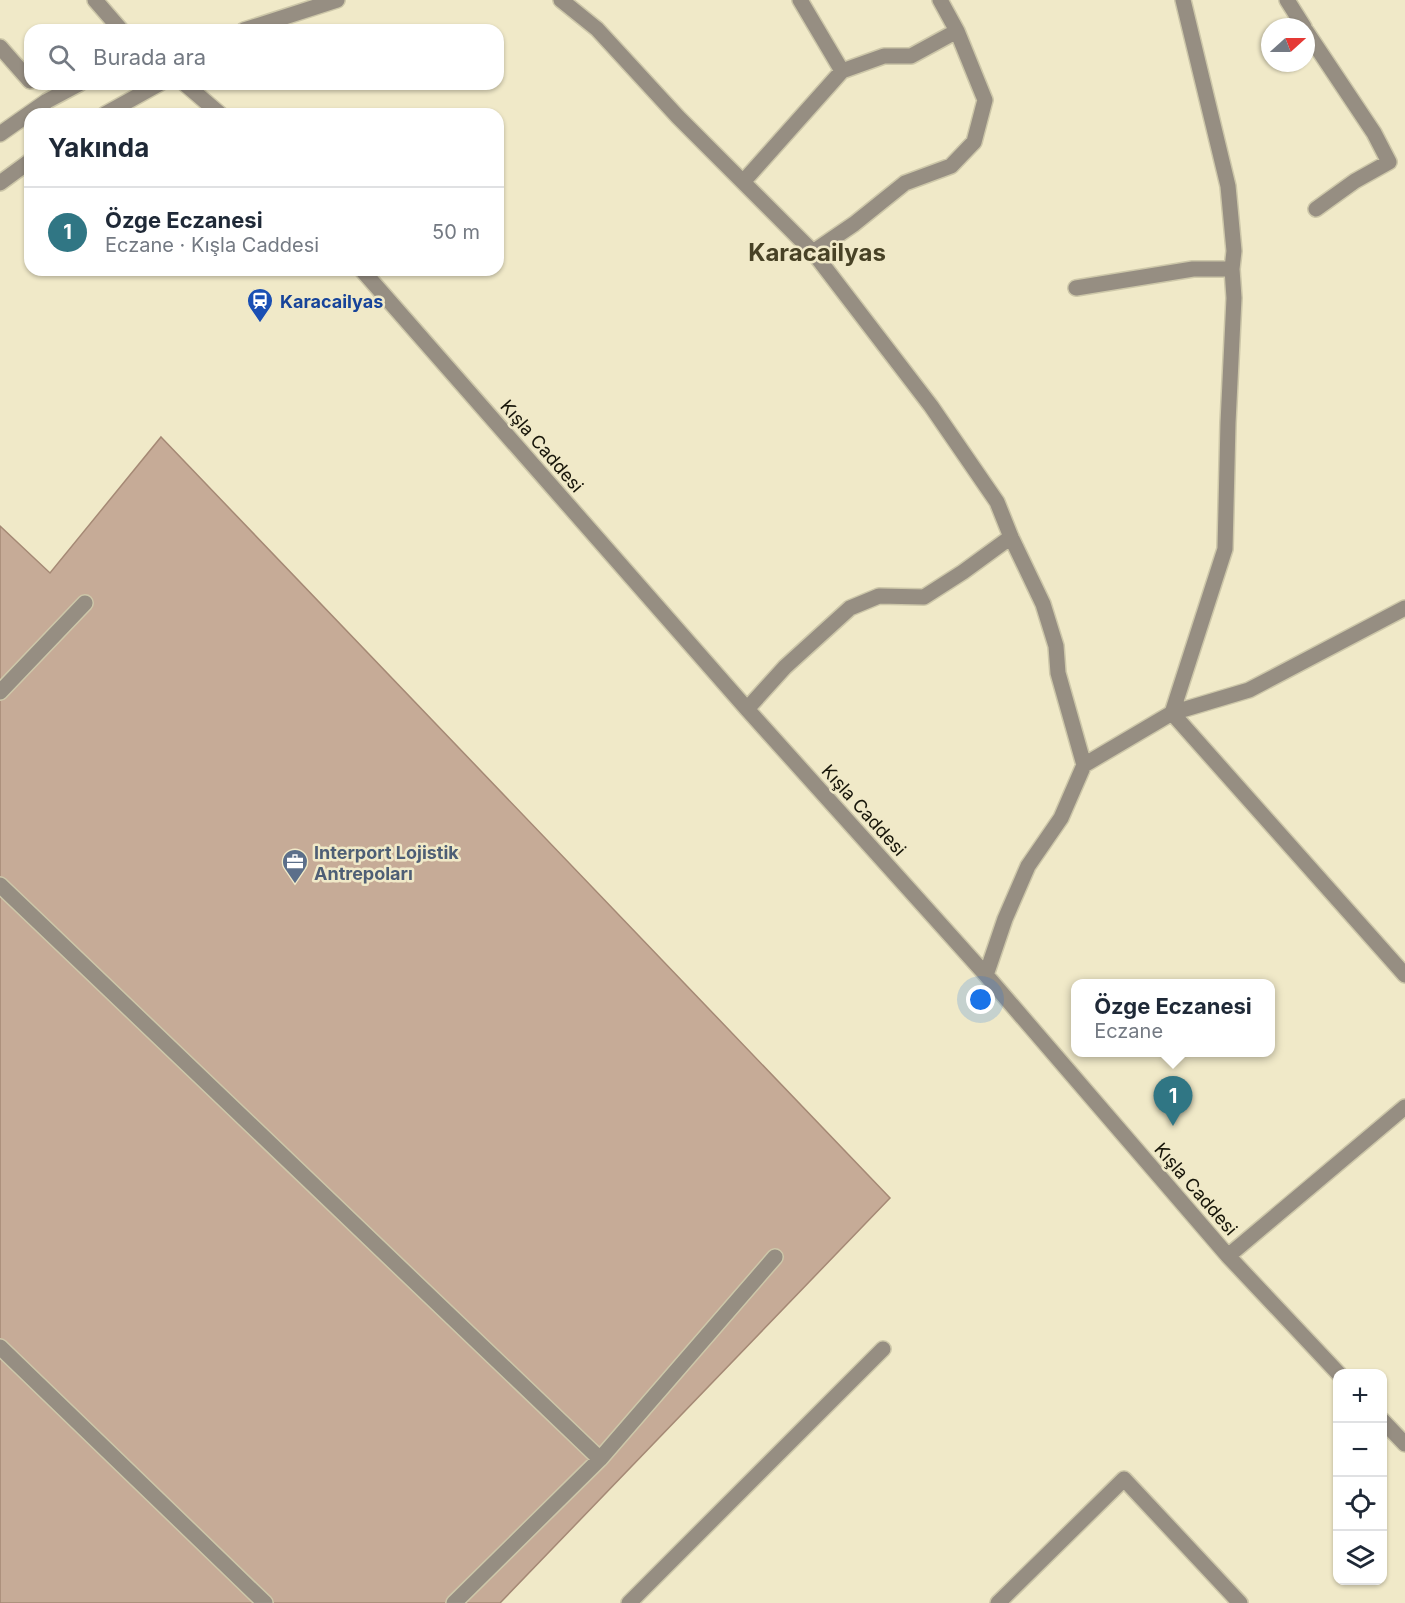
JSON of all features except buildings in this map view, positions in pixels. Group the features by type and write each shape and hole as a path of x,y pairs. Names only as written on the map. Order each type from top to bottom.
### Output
{"street":[{"path":"95,0 116,24"},
{"path":"263,24 337,0"},
{"path":"561,0 597,30 678,117 813,252 932,406 997,502 1011,537 1044,604 1056,646 1058,674 1084,765"},
{"path":"800,0 842,72"},
{"path":"813,252 854,224 905,183 951,166 974,142 984,100 957,31 940,0"},
{"path":"1172,713 1225,549 1234,298 1232,268 1234,251 1228,186 1183,0"},
{"path":"1287,0 1298,18"},
{"path":"743,182 842,72 884,56 911,56 957,31"},
{"path":"1315,44 1374,133 1389,162 1355,181 1316,209"},
{"path":"0,47 24,75"},
{"path":"37,90 47,101"},
{"path":"37,108 68,90"},
{"path":"116,108 148,90"},
{"path":"192,90 213,108"},
{"path":"0,134 24,117"},
{"path":"0,183 24,165"},
{"path":"1076,288 1193,269 1232,268"},
{"name":"Kışla Caddesi","path":"367,276 747,709 986,975 1228,1256 1334,1369"},
{"path":"747,709 785,667 850,608 879,596 924,597 1011,537"},
{"path":"0,692 85,603"},
{"path":"986,975 1005,919 1028,866 1061,818 1084,765 1172,713 1249,690 1405,608"},
{"path":"1172,713 1405,975"},
{"path":"0,885 600,1459"},
{"path":"1228,1256 1405,1107"},
{"path":"454,1603 600,1459 775,1257"},
{"path":"0,1347 265,1603"},
{"path":"629,1603 883,1349"},
{"path":"1386,1423 1405,1444"},
{"path":"998,1603 1124,1479 1240,1603"}],"place":[{"name":"Karacailyas","path":"260,324"},
{"name":"Interport Lojistik Antrepoları","path":"295,885"},
{"name":"Özge Eczanesi","path":"1173,1126"}],"district":[{"name":"Karacailyas","path":"817,252"}]}
